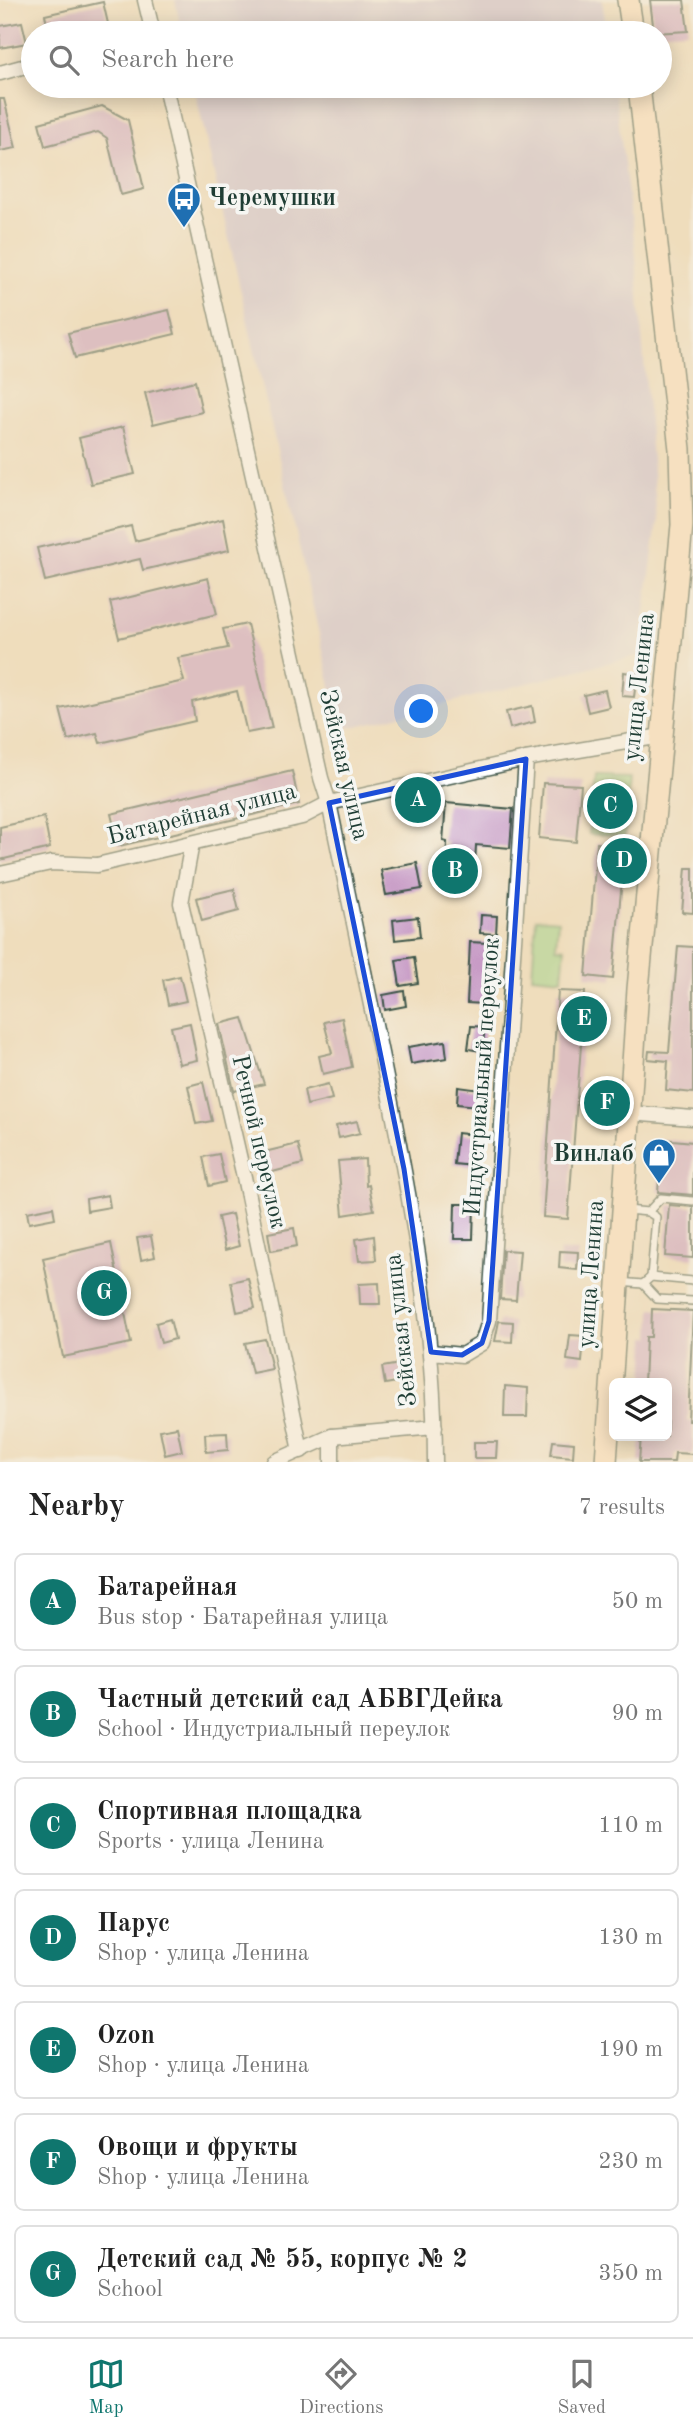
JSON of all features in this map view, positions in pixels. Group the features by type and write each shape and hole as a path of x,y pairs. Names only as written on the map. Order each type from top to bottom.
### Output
{"main road":[{"path":"628,0 631,21"},
{"name":"улица Ленина","path":"606,1462 629,1113 660,736 682,525 680,449 640,98"}],"street":[{"path":"145,0 150,21"},
{"path":"0,73 21,67"},
{"name":"Зейская улица","path":"168,98 321,778 329,803 404,1169 431,1352 435,1462"},
{"name":"Батарейная улица","path":"0,874 51,863 97,865 302,817 329,803 526,759 660,736"},
{"name":"Индустриальный переулок","path":"431,1352 462,1355 482,1343 489,1321 526,759"},
{"name":"Речной переулок","path":"192,843 181,904 244,1177 301,1451"},
{"path":"629,1113 693,1118"},
{"path":"274,1462 332,1436 435,1427"},
{"path":"332,1436 332,1462"}],"lane":[{"path":"649,1212 661,1198 693,1201"},
{"path":"622,1210 649,1212 656,1217 651,1277 643,1284"},
{"path":"651,1277 693,1280"},
{"path":"619,1282 643,1284 657,1299 693,1301"}],"highlighted area":[{"path":"526,759 489,1321 482,1343 462,1355 431,1352 404,1169 329,803"}],"shaded area":[{"path":"175,0 602,0 605,21 179,21"},
{"path":"197,98 616,98 635,247 657,522 639,655 341,730"}],"green space":[{"path":"594,777 629,778 625,836 589,834"},
{"path":"536,918 558,920 556,947 565,948 562,979 532,976"}],"building":[{"path":"650,0 684,0 688,31 672,32 672,21 653,21"},
{"path":"103,2 107,21 46,21 45,15"},
{"path":"21,22 21,44 0,48 0,26"},
{"path":"0,99 4,99 16,148 0,151"},
{"path":"102,106 128,120 144,189 121,195 107,138 98,132 45,146 39,123"},
{"path":"169,310 175,334 75,358 68,333"},
{"path":"195,381 202,412 153,424 145,393"},
{"path":"123,427 135,474 91,484 79,438"},
{"path":"223,519 229,550 143,570 140,559 45,581 37,548 131,526 135,541"},
{"path":"208,578 217,614 119,638 110,602"},
{"path":"247,624 272,728 247,733 237,691 192,702 195,721 100,743 97,733 68,740 60,709 184,681 178,658 228,648 223,629"},
{"path":"624,672 637,674 634,697 622,696"},
{"path":"605,690 609,707 588,712 584,695"},
{"path":"532,706 535,722 510,728 506,712"},
{"path":"292,771 299,804 119,846 111,814"},
{"path":"543,783 581,785 576,842 539,838"},
{"path":"446,803 513,809 510,848 476,845 474,883 445,881 447,842 443,841"},
{"path":"44,817 50,848 0,860 0,827"},
{"path":"597,843 625,846 613,979 586,976"},
{"path":"417,863 422,889 386,895 381,870"},
{"path":"686,868 693,868 693,913 682,912"},
{"path":"234,889 239,911 202,921 196,898"},
{"path":"481,915 497,916 496,934 480,933"},
{"path":"418,917 420,937 395,940 393,920"},
{"path":"470,942 487,943 484,1004 467,1003"},
{"path":"678,946 693,947 693,1093 666,1090 668,1061 648,1059 649,1051 669,1052"},
{"path":"414,957 418,983 400,986 396,960"},
{"path":"180,976 186,1001 168,1005 163,980"},
{"path":"404,991 406,1006 385,1010 383,995"},
{"path":"558,991 585,992 568,1219 543,1217"},
{"path":"243,1018 264,1084 234,1091 219,1024"},
{"path":"342,1018 352,1067 323,1074 319,1056 332,1053 324,1022"},
{"path":"190,1023 197,1060 179,1064 171,1027"},
{"path":"471,1026 485,1027 482,1051 468,1049"},
{"path":"445,1041 447,1058 411,1064 408,1047"},
{"path":"203,1082 212,1121 196,1124 188,1086"},
{"path":"328,1084 332,1099 307,1105 304,1090"},
{"path":"458,1087 481,1090 479,1106 457,1104"},
{"path":"357,1121 360,1133 339,1138 336,1126"},
{"path":"457,1133 476,1135 473,1166 454,1164"},
{"path":"662,1139 693,1142 693,1195 658,1192"},
{"path":"298,1144 303,1164 265,1174 260,1153"},
{"path":"219,1154 225,1182 209,1186 203,1157"},
{"path":"365,1159 366,1186 369,1185 374,1210 343,1215 338,1161"},
{"path":"108,1195 110,1207 87,1211 86,1199"},
{"path":"455,1204 474,1204 473,1239 454,1239"},
{"path":"669,1205 693,1207 693,1258 665,1256"},
{"path":"53,1207 55,1218 29,1223 27,1212"},
{"path":"232,1214 239,1246 225,1250 218,1217"},
{"path":"294,1228 297,1246 271,1251 268,1233"},
{"path":"151,1236 155,1257 141,1260 137,1238"},
{"path":"374,1236 376,1260 359,1261 356,1239"},
{"path":"111,1243 131,1343 63,1357 43,1258"},
{"path":"503,1250 520,1251 516,1300 500,1299"},
{"path":"560,1251 578,1252 577,1270 559,1268"},
{"path":"248,1278 255,1308 237,1312 231,1282"},
{"path":"379,1283 380,1304 360,1304 359,1284"},
{"path":"652,1309 693,1311 688,1421 693,1421 693,1454 675,1453 674,1462 639,1462 641,1441 672,1441 672,1378 644,1378 646,1337 651,1337"},
{"path":"170,1319 175,1339 161,1343 156,1323"},
{"path":"499,1321 513,1322 512,1342 495,1341"},
{"path":"570,1335 584,1336 582,1362 567,1360"},
{"path":"265,1339 272,1369 252,1373 245,1343"},
{"path":"400,1364 403,1381 385,1384 382,1367"},
{"path":"505,1386 528,1388 527,1417 504,1417"},
{"path":"177,1427 182,1451 165,1455 160,1430"},
{"path":"227,1433 228,1450 206,1452 205,1434"},
{"path":"553,1441 574,1443 573,1457 551,1455"},
{"path":"474,1442 497,1442 496,1458 474,1458"}],"place":[{"name":"Черемушки","path":"184,229"},
{"name":"Батарейная","path":"418,800"},
{"name":"Спортивная площадка","path":"610,806"},
{"name":"Парус","path":"624,861"},
{"name":"Частный детский сад АБВГДейка","path":"455,871"},
{"name":"Ozon","path":"584,1019"},
{"name":"Овощи и фрукты","path":"607,1103"},
{"name":"Винлаб","path":"659,1185"},
{"name":"Детский сад № 55, корпус № 2","path":"104,1293"}]}
